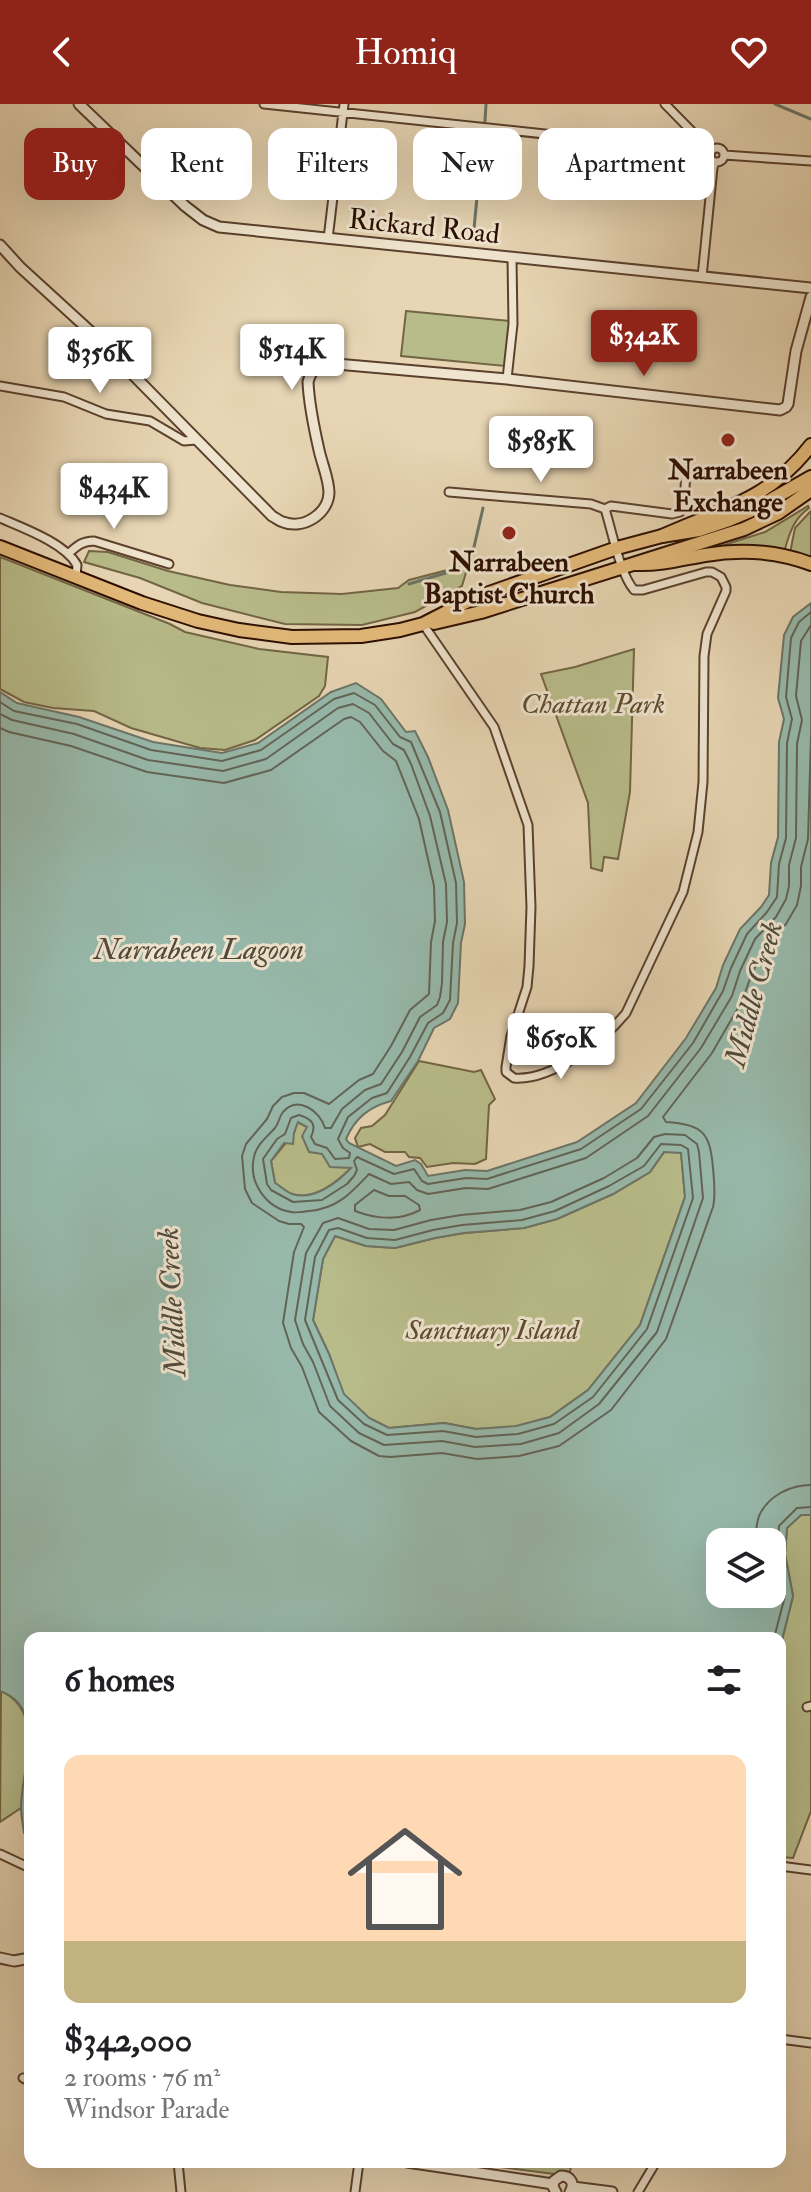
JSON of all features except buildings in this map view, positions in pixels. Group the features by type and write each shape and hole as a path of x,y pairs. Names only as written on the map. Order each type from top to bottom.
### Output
{"main road":[{"path":"662,536 762,492 794,467 811,445"},
{"path":"423,624 472,599 617,548 699,530 729,520 811,477"},
{"path":"0,547 175,614 219,626 268,635 349,637 400,630 481,612 636,564 744,529 778,513 811,490"},
{"path":"636,564 655,565 706,555 746,552 786,556 811,564"},
{"path":"472,599 481,612"}],"street":[{"name":"Rickard Road","path":"79,104 185,206 203,220 219,227 811,288"},
{"path":"264,104 538,134"},
{"path":"328,239 344,104"},
{"path":"665,104 688,128"},
{"path":"714,150 722,150 724,155"},
{"path":"724,155 811,161"},
{"path":"702,277 713,168 724,155"},
{"path":"0,245 272,516 295,525 307,523 323,509 329,496 308,382 317,366 336,363 507,379 775,410 786,407 796,351 811,297"},
{"path":"507,379 513,324 512,258"},
{"path":"0,386 64,397 106,414 150,421 184,441 196,440"},
{"path":"449,492 672,514 680,512 684,505 686,471"},
{"path":"423,624 494,727 528,825 531,907 529,966 527,987 511,1036 506,1067 514,1078 537,1075 594,1046 626,1013 683,892 698,832 703,782 704,656 712,619 726,591 725,582 718,575 706,572 638,591 630,586 605,509"},
{"path":"0,518 45,539 68,554 77,565 76,576"},
{"path":"68,554 78,544 94,541 169,564"},
{"path":"0,1854 24,1865"},
{"path":"786,1867 811,1870"},
{"path":"0,1958 24,1959"},
{"path":"786,2040 811,2043"},
{"path":"179,2168 181,2192"},
{"path":"355,2192 358,2168"},
{"path":"441,2168 554,2188 558,2177 564,2176 570,2179 571,2190 612,2192"},
{"path":"638,2192 652,2168"}],"green space":[{"path":"406,311 510,321 505,366 401,356"},
{"path":"808,506 796,521 785,549 781,551 712,549 765,532"},
{"path":"811,511 811,560 790,553 795,528"},
{"path":"89,551 108,552 168,571 230,585 281,592 342,594 398,588 409,580 463,566 470,559 462,586 415,612 362,625 285,624 202,603 140,578 84,562"},
{"path":"0,557 185,632 259,649 328,657 325,686 319,696 255,740 225,750 200,748 131,728 94,711 24,702 0,689"},
{"name":"Chattan Park","path":"634,649 630,792 618,859 604,857 602,871 591,868 588,803 541,674"},
{"path":"419,1061 474,1072 481,1070 495,1099 489,1105 486,1159 475,1164 427,1167 420,1158 409,1157 405,1152 385,1152 370,1144 358,1147 355,1138 361,1128 372,1126 385,1115"},
{"path":"297,1122 307,1127 322,1154 351,1168 332,1184 309,1195 292,1194 275,1183 271,1161 294,1133"},
{"name":"Sanctuary Island","path":"664,1152 681,1152 685,1197 640,1325 588,1390 550,1417 516,1427 476,1429 444,1423 389,1428 369,1418 343,1394 313,1320 323,1259 335,1236 366,1246 395,1248 464,1233 524,1228 557,1219 613,1194 650,1172"},
{"path":"801,1515 811,1515 811,1811 793,1858 786,1857 784,1632 793,1596 787,1528"},
{"path":"1,1691 15,1700 24,1715 24,1787 21,1808 0,1822"},
{"path":"507,2168 571,2168 569,2176"}],"water":[{"name":"Narrabeen Lagoon","path":"811,603 811,1515 801,1515 787,1528 786,1541 786,1528 706,1528 706,1608 786,1608 786,1559 793,1596 784,1632 24,1632 24,1711 15,1699 0,1691 0,692 17,703 79,717 153,742 222,753 258,743 331,692 356,683 381,699 406,732 415,731 448,810 464,882 465,924 458,1003 450,1019 434,1028 418,1061 391,1101 364,1114 346,1139 396,1166 415,1160 428,1176 465,1170 487,1171 577,1142 636,1103 686,1038 716,988 740,929 769,895 771,863 778,837 779,742 784,719 778,698 784,635 793,617","holes":["298,1122 307,1127 302,1136 309,1152 322,1154 330,1167 351,1168 332,1185 300,1196 275,1183 271,1161 284,1143 293,1144","664,1152 681,1153 685,1197 640,1325 588,1390 550,1417 516,1426 476,1429 444,1423 389,1428 369,1418 344,1394 313,1320 323,1259 335,1236 366,1246 395,1248 464,1233 524,1228 557,1219 613,1194 650,1172"]},
{"name":"Narrabeen Lagoon","path":"24,1779 24,1833 22,1792"}],"waterway":[{"path":"485,121 486,104"},
{"path":"775,104 811,119"},
{"path":"473,239 477,200"},
{"path":"409,584 462,568 471,560 483,508"}],"place":[{"name":"Narrabeen Exchange","path":"728,440"},
{"name":"Narrabeen Baptist Church","path":"509,533"}],"water label":[{"name":"Middle Creek","path":"754,994"},
{"name":"Middle Creek","path":"172,1302"}]}
